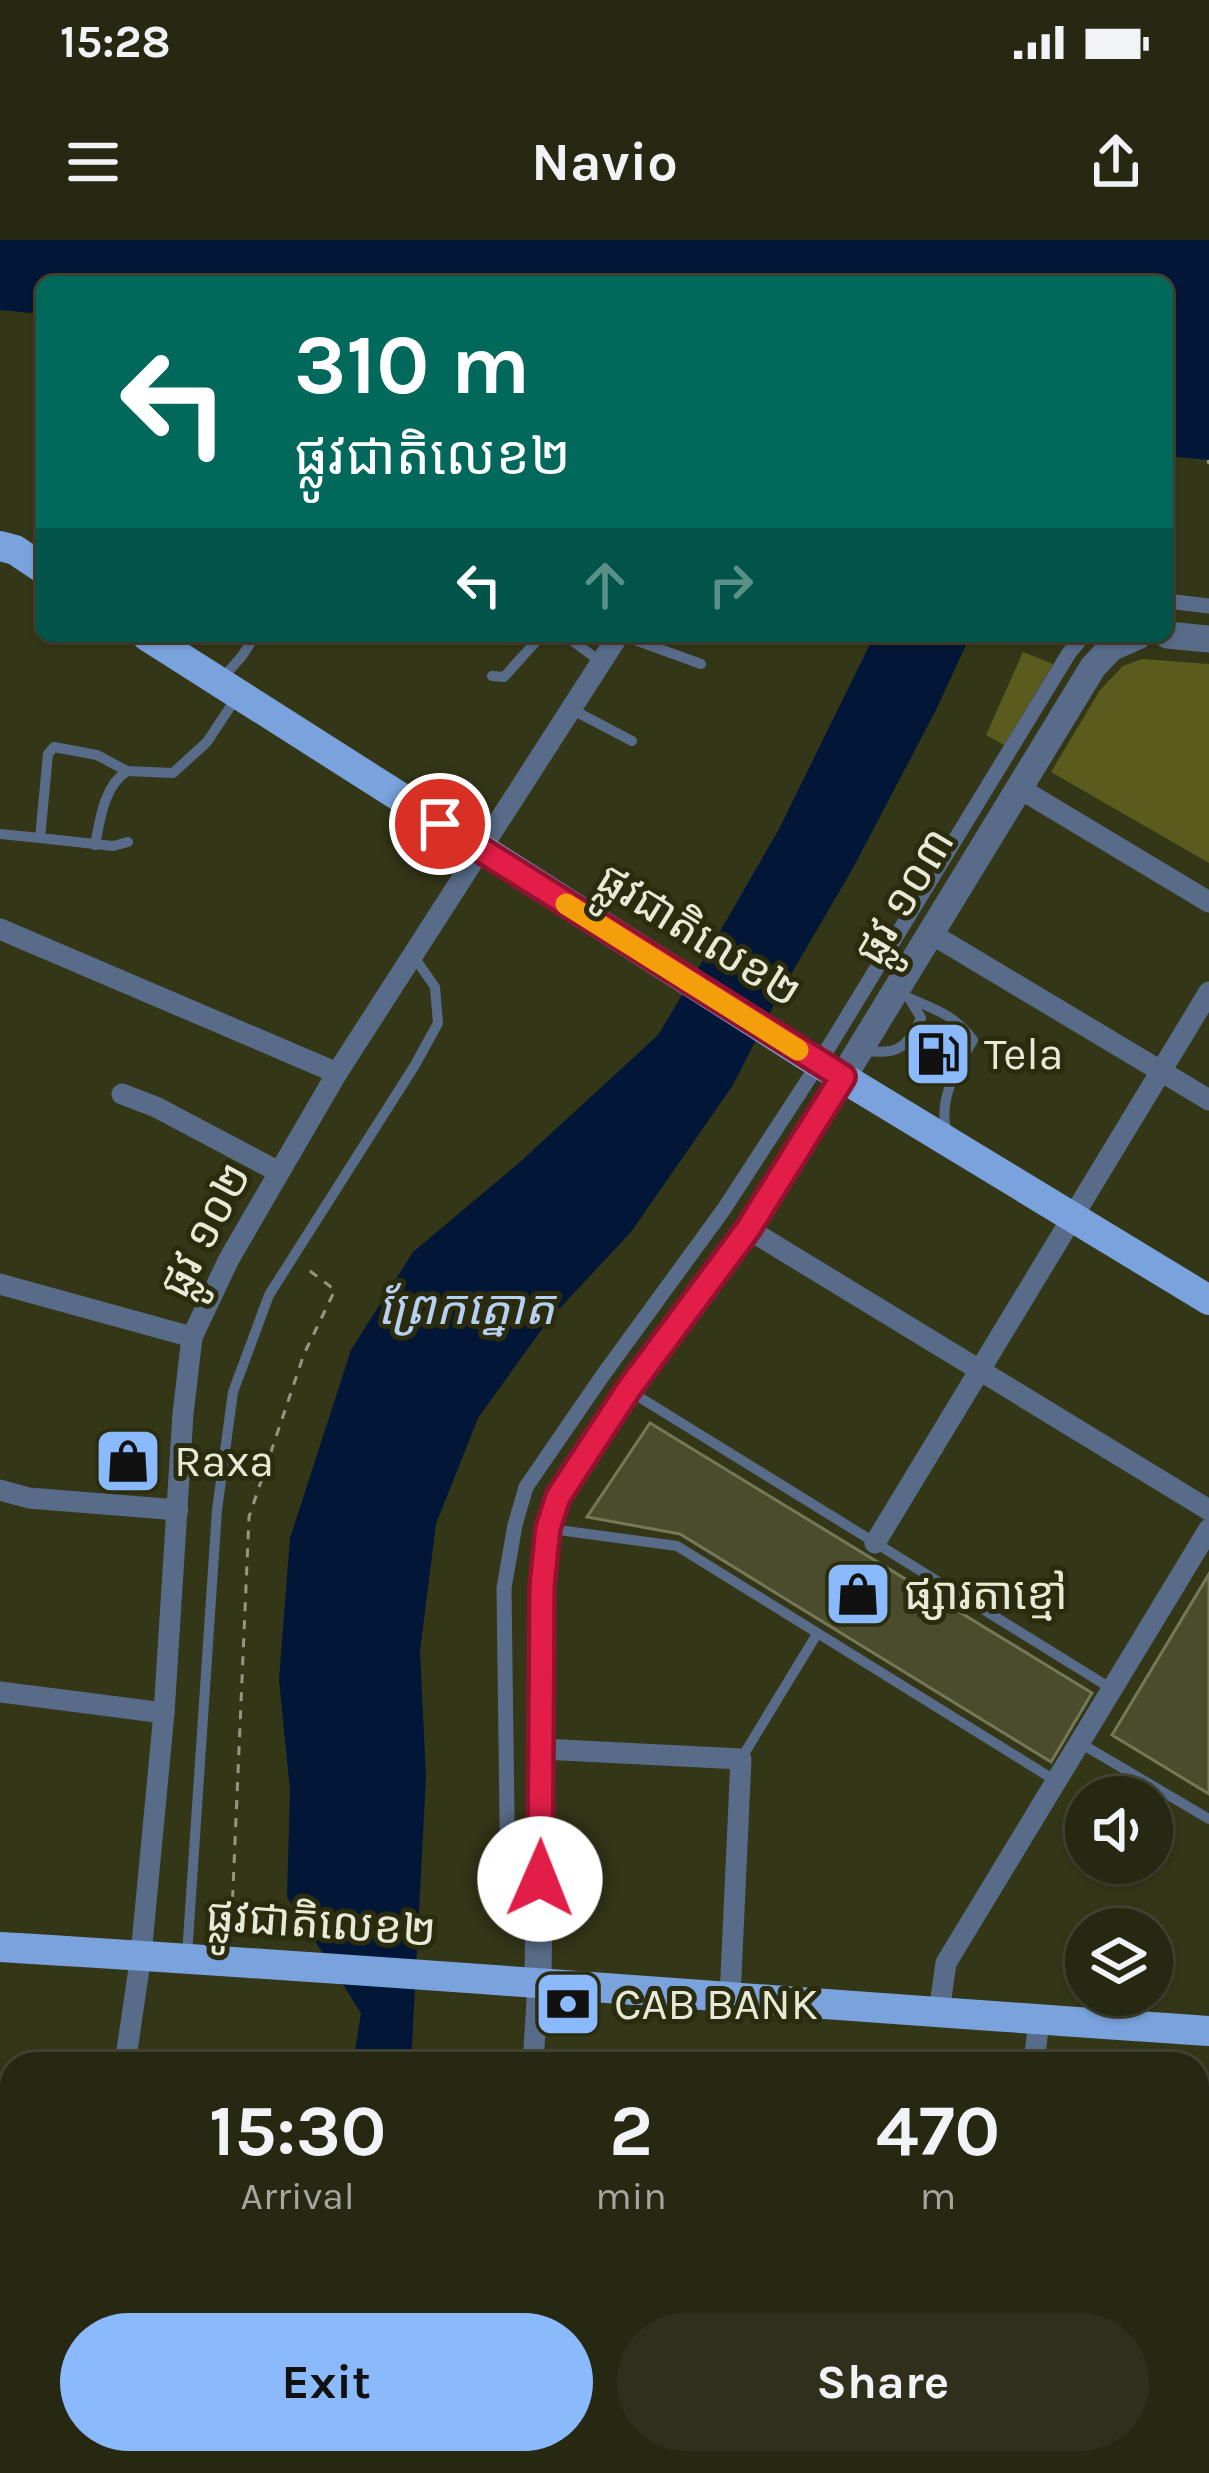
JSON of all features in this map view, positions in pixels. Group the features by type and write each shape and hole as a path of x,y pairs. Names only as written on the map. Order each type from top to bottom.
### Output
{"main road":[{"path":"0,546 36,564"},
{"name":"ផ្លូវជាតិលេខ២","path":"165,642 228,689 480,850 1209,1300"},
{"name":"ផ្លូវជាតិលេខ២","path":"0,1947 1039,2019 1208,2022"}],"street":[{"path":"1173,603 1209,606"},
{"path":"1173,636 1209,639"},
{"name":"ផ្លូវ ១០២","path":"127,2052 164,1713 192,1337 229,1259 337,1073 617,642"},
{"path":"539,1922 508,1894 504,1588 526,1487 823,1065 1078,642"},
{"name":"ផ្លូវ ១០៣","path":"538,1984 541,1606 548,1528 558,1497 628,1390 748,1229 823,1065 860,1050 903,992 930,933 1093,667 1111,648 1124,642"},
{"path":"1019,788 1209,902"},
{"path":"0,929 337,1073"},
{"path":"930,933 1209,1100"},
{"path":"874,1543 1209,992"},
{"path":"122,1094 279,1172"},
{"path":"748,1229 1209,1510"},
{"path":"0,1284 192,1337"},
{"path":"0,1490 28,1498 178,1510"},
{"path":"939,2012 946,1963 1209,1529"},
{"path":"0,1692 164,1713"},
{"path":"542,1749 741,1759 730,1998"},
{"path":"534,2052 538,1984"},
{"path":"1035,2052 1039,2019"}],"lane":[{"path":"40,838 45,766 54,748 97,755 128,771 172,773 207,742 250,642"},
{"path":"492,676 504,676 536,642"},
{"path":"574,642 602,662"},
{"path":"638,642 701,664"},
{"path":"571,709 632,741"},
{"path":"94,845 115,779 128,771"},
{"path":"0,834 94,845 128,842"},
{"path":"187,1958 217,1510 233,1392 269,1295 438,1023 435,987 412,955"},
{"path":"860,1050 898,1049 912,1039 921,1018 903,992"},
{"path":"903,992 960,1023 973,1040 950,1084 943,1121 950,1142"},
{"path":"628,1390 1112,1689"},
{"path":"548,1528 677,1546 1056,1781"},
{"path":"741,1759 818,1634"},
{"path":"1080,1743 1209,1819"}],"path":[{"path":"238,1961 249,1517 304,1354 335,1290 292,1258"}],"shaded area":[{"path":"1023,652 1053,664 1004,745 986,735"},
{"path":"1142,659 1209,664 1209,863 1051,772 1100,690 1123,666"}],"water":[{"path":"0,240 1209,240 1209,460 1173,457 1173,276 36,276 36,313 0,310"},
{"name":"ព្រែកត្នោត","path":"871,642 967,642 853,868 733,1085 631,1232 547,1322 478,1418 436,1524 420,1651 426,1777 412,2052 355,2052 361,2013 287,1897 290,1790 279,1680 290,1538 351,1350 413,1252 658,1035 779,829"}],"building":[{"path":"650,1423 1092,1693 1051,1762 680,1534 587,1517"},
{"path":"1209,1574 1209,1794 1112,1735"}],"slow traffic":[{"path":"566,904 798,1050"}],"place":[{"name":"Tela","path":"938,1054"},
{"name":"Raxa","path":"128,1461"},
{"name":"ផ្សារតាខ្មៅ","path":"858,1594"},
{"name":"CAB BANK","path":"568,2004"}],"route":[{"path":"440,824 843,1077 748,1229 628,1390 558,1497 548,1528 542,1586 540,1879"}]}
